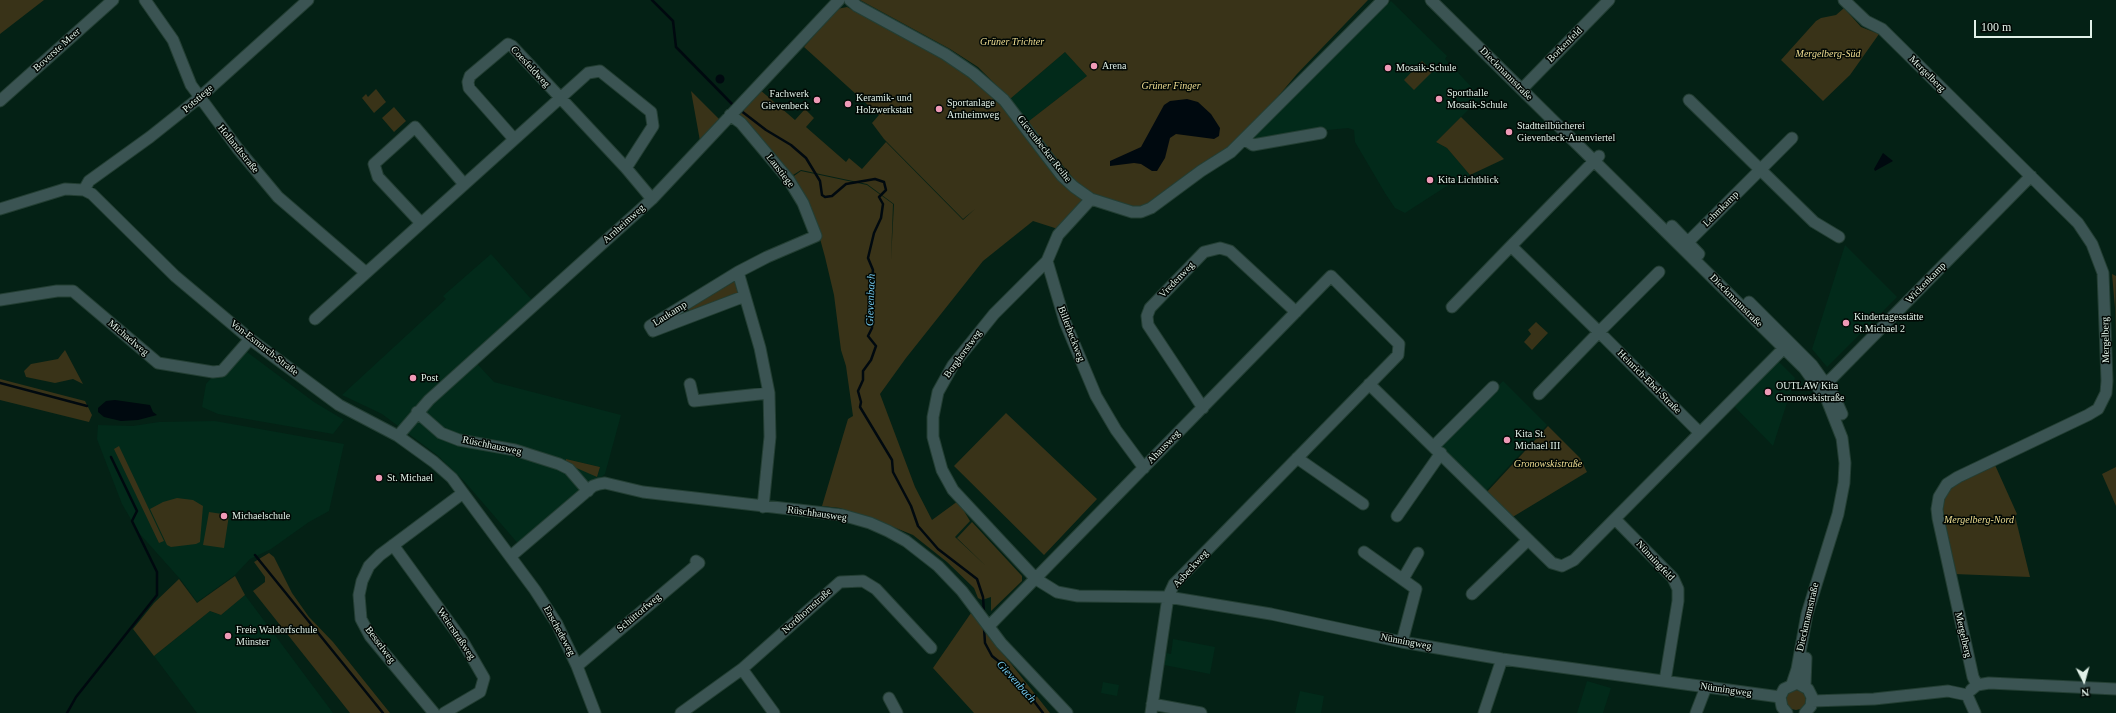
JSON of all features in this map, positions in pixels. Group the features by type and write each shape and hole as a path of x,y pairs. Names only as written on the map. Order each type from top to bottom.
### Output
{"street":[{"name":"Boverste Meer","path":"0,101 113,0"},
{"name":"Hollandtstraße","path":"145,0 173,40 191,85 227,136 278,197 365,272"},
{"name":"Potstiege","path":"84,190 89,180 156,133 199,98 308,0"},
{"name":"Arnheimweg","path":"398,436 417,412 652,198 839,0"},
{"name":"Gievenbecker Reihe","path":"850,0 857,6 945,54 973,73 1004,100 1062,176 1074,188 1091,199 1132,212 1141,212 1151,208 1201,171 1231,152 1384,0"},
{"name":"Dieckmannstraße","path":"1431,0 1524,87 1787,346 1823,385 1839,405 1847,428 1852,454 1852,479 1848,505 1810,631 1804,671 1805,686 1811,692 1812,702"},
{"name":"Dieckmannstraße","path":"1442,0 1524,87"},
{"name":"Borkenfeld","path":"1524,87 1609,0"},
{"name":"Mergelberg","path":"1844,0 1866,20 1882,29 2078,223 2086,234 2099,260 2105,290 2106,393 2098,409 1948,482 1941,491 1937,503 1938,518 1976,685"},
{"name":"Coesfeldweg","path":"514,139 469,88 468,82 470,76 508,44 512,46 626,168 652,198"},
{"path":"315,319 365,272 588,73 600,71 651,112 654,126 626,168"},
{"path":"1689,100 1814,222 1839,237"},
{"name":"Laustiege","path":"731,114 741,123 789,180 803,203 816,236"},
{"path":"420,223 378,177 374,164 415,127 464,184"},
{"path":"1244,139 1253,145 1321,133"},
{"name":"Lehmkamp","path":"1685,245 1759,169 1792,138"},
{"path":"1452,307 1597,158"},
{"name":"Wickenkamp","path":"1823,385 2031,176"},
{"path":"0,209 65,189 84,190"},
{"name":"Von-Esmarch-Straße","path":"84,190 99,200 175,276 250,340 339,405 398,436 434,462 452,478 511,556"},
{"path":"1047,261 1058,235 1091,199"},
{"name":"Laukamp","path":"745,296 653,331 650,326 738,272 767,257 816,236"},
{"name":"Heinrich-Ebel-Straße","path":"1511,246 1699,432"},
{"name":"Vredenweg","path":"1203,408 1148,325 1147,316 1150,308 1204,252 1220,248 1230,251 1296,312"},
{"name":"Billerbeckweg","path":"1047,261 1065,322 1096,396 1116,430 1144,468"},
{"name":"Borghorstweg","path":"1036,579 953,490 942,470 937,452 933,437 933,417 938,392 953,365 994,314 1047,261"},
{"path":"738,272 760,348 769,393 770,436 763,507"},
{"path":"1539,394 1659,272"},
{"name":"Ahausweg","path":"990,626 1331,276 1339,284"},
{"name":"Asbeckweg","path":"1151,708 1168,597 1174,584 1398,355 1399,344 1339,284"},
{"name":"Michaelweg","path":"0,300 58,291 73,291 158,363 213,372 222,371 250,340"},
{"path":"1370,384 1552,563 1562,566 1574,560 1699,432 1787,346"},
{"path":"690,384 694,401 769,393"},
{"name":"Dieckmannstraße","path":"1780,697 1784,688 1792,684 1797,669 1807,614 1838,514 1844,483 1845,464 1841,434 1823,385"},
{"path":"1398,516 1438,450 1493,387"},
{"name":"Rüschhausweg","path":"417,412 441,433 459,440 515,450 559,464 569,469 588,491"},
{"path":"1297,458 1362,504"},
{"name":"Rüschhausweg","path":"511,556 593,486 605,483 643,492 842,515 870,523 888,531 906,541 938,566 962,590 1023,668 1067,713"},
{"name":"Besselweg","path":"434,713 370,636 361,619 359,595 362,581 369,566 393,545 464,493"},
{"name":"Nünningfeld","path":"1615,519 1673,578 1678,589 1678,601 1665,681"},
{"path":"1472,594 1528,540"},
{"name":"Weierstraßweg","path":"393,545 462,640 484,678 480,692 444,713"},
{"path":"1364,552 1416,589 1402,642"},
{"path":"1403,579 1418,552"},
{"name":"Enschedeweg","path":"511,556 557,624 577,666 594,713"},
{"name":"Schüttorfweg","path":"577,666 699,563 696,561"},
{"name":"Nünningweg","path":"1036,579 1057,592 1078,596 1168,597 1271,614 1402,642 1502,659 1780,697"},
{"name":"Nordhornstraße","path":"681,713 742,669 840,582 849,580 863,582 876,589 930,648"},
{"path":"1484,713 1502,659"},
{"path":"742,669 774,713"},
{"path":"1967,695 1976,685 1990,683 2116,689"},
{"path":"1792,684 1805,686"},
{"path":"1696,713 1706,687"},
{"path":"1805,713 1809,710 1812,702 1874,699 1948,691 1967,695"},
{"path":"1967,695 1975,713"},
{"path":"1780,697 1780,702 1786,713"},
{"path":"889,698 897,713"},
{"path":"1151,708 1201,713"}],"shaded area":[{"name":"Mosaik-Schule","path":"1391,1 1447,56 1445,59 1481,97 1436,142 1447,148 1470,175 1450,184 1405,213 1395,208 1385,193 1355,142 1354,130 1348,128 1306,132 1256,140 1253,136"},
{"path":"1065,52 1087,76 1029,121 1010,99"},
{"path":"720,74 725,79 720,84 715,79"},
{"path":"1187,99 1198,102 1211,114 1220,128 1219,136 1214,139 1176,134 1170,138 1165,158 1157,171 1152,171 1141,164 1134,163 1110,166 1110,161 1141,147 1164,105 1170,101"},
{"path":"1883,153 1893,161 1875,171 1874,169"},
{"name":"Kindertagesstätte St.Michael 2","path":"1845,245 1897,297 1827,367 1812,349"},
{"path":"491,254 532,300 470,356 494,382 621,415 605,474 521,547 464,481 437,455 382,414 342,395 446,299 443,296","holes":["566,459 600,467 597,477"]},
{"path":"239,346 314,402 344,420 333,434 218,414 202,407 206,384"},
{"name":"OUTLAW Kita Gronowskistraße","path":"1778,361 1795,378 1773,446 1733,405"},
{"path":"1503,381 1547,425 1485,492 1440,445"},
{"path":"115,400 150,405 153,412 157,415 138,420 121,421 104,417 98,412 98,408 106,401"},
{"name":"Michaelschule","path":"215,421 344,444 329,511 309,522 271,549 250,559 235,575 197,602 181,580 139,533 122,504 97,439 98,425 133,426 159,422"},
{"name":"Freie Waldorfschule Münster","path":"245,595 333,713 197,713 154,656 210,611 221,615"},
{"path":"1173,639 1215,647 1210,674 1164,665 1166,653 1171,654"},
{"path":"1587,681 1611,688 1603,713 1577,713"},
{"path":"1103,682 1119,685 1117,696 1101,693"},
{"path":"1300,691 1324,696 1321,713 1295,713"}],"green space":[{"path":"0,0 44,0 0,34"},
{"name":"Grüner Finger","path":"860,0 1368,0 1297,74 1243,138 1150,206 1135,210 1095,199 1073,184 1074,179 1033,130 1029,121 1087,76 1065,52 1010,99 978,67 950,49"},
{"path":"847,7 942,57 969,75 1001,102 1090,202 1061,230 1033,221 983,261 906,358 880,394 915,487 932,520 958,501 970,521 955,537 987,567 957,538 972,522 1022,576 1022,581 991,611 991,597 982,600 978,598 974,588 947,562 913,535 871,518 840,508 822,506 848,419 853,416 846,366 841,350 834,295 825,257 819,235 791,178 801,171 867,185 893,204 891,260 894,204 867,184 801,170 790,177 732,118 759,89 795,120 805,109 814,118 806,127 846,162 849,158 862,169 886,142 963,220 975,209 963,219 884,139 872,123 879,115 804,47 837,9"},
{"name":"Mergelberg-Süd","path":"1844,8 1861,27 1879,34 1850,75 1823,101 1781,60 1816,21 1821,18 1836,15"},
{"path":"1422,61 1433,71 1414,90 1404,80"},
{"path":"376,89 386,102 374,113 362,98 366,94 368,97"},
{"path":"691,91 720,120 700,141"},
{"path":"394,107 406,121 394,132 382,118"},
{"path":"1461,117 1504,159 1470,175 1447,148 1436,142"},
{"path":"2112,274 2116,276 2115,341 2115,308"},
{"path":"737,280 741,294 690,313 688,308"},
{"path":"1536,322 1548,333 1532,350 1524,342 1531,334 1528,330"},
{"path":"65,350 83,384 73,379 55,383 26,377 24,371 31,364 58,359"},
{"path":"0,379 85,401 92,415 89,422 0,400"},
{"path":"1006,413 1097,499 1044,555 954,466"},
{"name":"Gronowskistraße","path":"1548,426 1580,458 1587,472 1511,518 1486,493"},
{"path":"119,446 164,541 159,543 114,449"},
{"path":"566,459 600,467 597,477 565,463"},
{"name":"Mergelberg-Nord","path":"1995,465 2017,514 2015,516 2030,577 1954,574 1941,518 1943,500 1950,487"},
{"path":"2116,467 2116,506 2102,474"},
{"path":"177,498 193,500 203,506 200,542 196,544 171,547 167,545 150,509 163,502"},
{"path":"209,512 229,515 224,548 203,545"},
{"path":"269,553 274,557 292,593 309,617 333,642 390,713 350,713 253,591 265,582 265,577 254,562"},
{"path":"235,576 245,595 221,615 210,611 154,656 133,629 154,603 179,579 197,603"},
{"path":"971,613 1050,713 974,713 933,668"},
{"path":"1796,690 1803,693 1806,700 1803,707 1796,710 1789,707 1786,700 1789,693"}],"waterway":[{"name":"Gievenbach","path":"652,0 673,21 676,47 734,106"},
{"name":"Gievenbach","path":"740,110 766,130 791,145 806,158 820,181 822,195 825,197 832,196 846,184 875,179 884,182 886,190 879,197 883,204 881,218 874,233 868,258 873,270 871,285 873,294 872,328 868,336 876,346 871,360 863,371 863,380 858,391 861,402 860,407 892,460 893,472 911,506 918,526 938,549 977,579 983,597 984,613"},
{"path":"0,383 87,406"},
{"path":"67,713 76,697 157,595 157,572 132,521 137,511 111,457"},
{"path":"255,555 383,713"},
{"name":"Gievenbach","path":"984,628 985,643 992,656 1007,668 1012,680 1027,692 1043,713"}],"place":[{"name":"Arena","path":"1094,66"},
{"name":"Mosaik-Schule","path":"1388,68"},
{"name":"Sporthalle Mosaik-Schule","path":"1439,99"},
{"name":"Fachwerk Gievenbeck","path":"817,100"},
{"name":"Keramik- und Holzwerkstatt","path":"848,104"},
{"name":"Sportanlage Arnheimweg","path":"939,109"},
{"name":"Stadtteilbücherei Gievenbeck-Auenviertel","path":"1509,132"},
{"name":"Kita Lichtblick","path":"1430,180"},
{"name":"Kindertagesstätte St.Michael 2","path":"1846,323"},
{"name":"Post","path":"413,378"},
{"name":"OUTLAW Kita Gronowskistraße","path":"1768,392"},
{"name":"Kita St. Michael III","path":"1507,440"},
{"name":"St. Michael","path":"379,478"},
{"name":"Michaelschule","path":"224,516"},
{"name":"Freie Waldorfschule Münster","path":"228,636"}],"park label":[{"name":"Grüner Trichter","path":"1012,42"}]}
